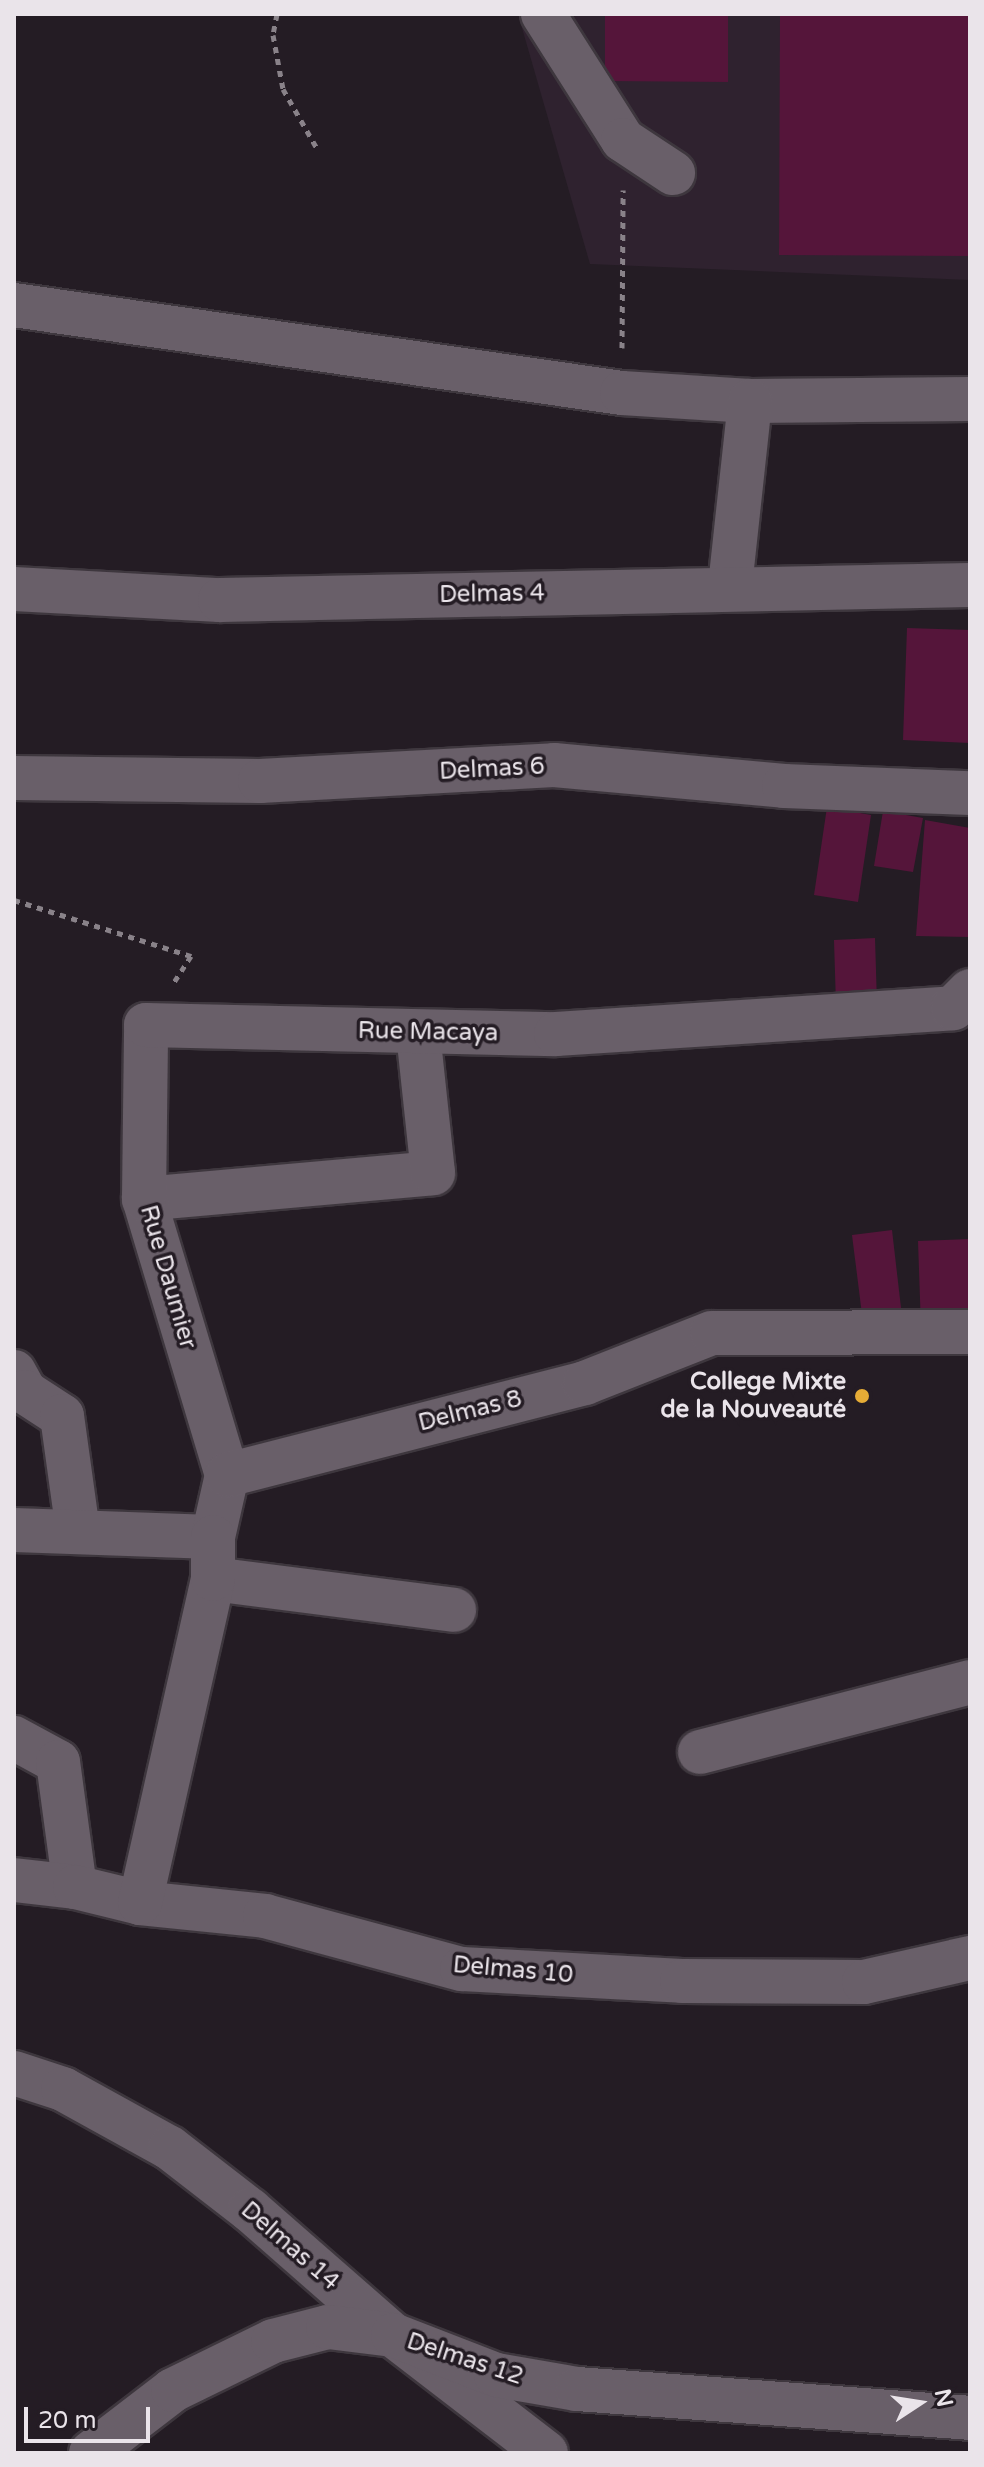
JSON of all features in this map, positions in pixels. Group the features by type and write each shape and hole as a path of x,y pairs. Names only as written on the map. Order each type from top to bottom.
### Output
{"street":[{"path":"543,14 623,140 673,173"},
{"path":"14,305 622,393 750,401 970,399"},
{"path":"730,586 750,401"},
{"name":"Delmas 4","path":"14,589 220,600 730,586 970,585"},
{"name":"Delmas 6","path":"14,778 260,781 554,765 784,786 970,793"},
{"name":"Rue Macaya","path":"146,1025 556,1034 953,1008 970,991"},
{"name":"Rue Daumier","path":"146,1025 144,1199 227,1475"},
{"path":"144,1199 433,1173 418,1033"},
{"name":"Delmas 8","path":"227,1475 585,1383 712,1333 970,1332"},
{"path":"14,1372 25,1392 62,1416 78,1531"},
{"path":"140,1903 213,1558 227,1475"},
{"path":"14,1530 78,1531 454,1610"},
{"path":"700,1752 970,1682"},
{"path":"14,1738 58,1762 75,1887"},
{"name":"Delmas 10","path":"14,1880 75,1887 140,1903 265,1916 462,1969 682,1981 864,1982 970,1958"},
{"name":"Delmas 14","path":"14,2073 63,2089 170,2148 250,2210 393,2335 546,2453"},
{"name":"Delmas 12","path":"91,2453 173,2390 273,2341 328,2327 393,2335 496,2375 577,2389 970,2418"}],"path":[{"path":"277,14 273,35 283,89 318,150"},
{"path":"622,393 623,140"},
{"path":"14,900 191,956 146,1025"}],"shaded area":[{"path":"518,14 970,14 970,280 590,264"}],"building":[{"path":"605,14 728,14 728,82 605,81"},
{"path":"780,14 970,14 970,256 779,255"},
{"path":"907,628 970,630 970,743 903,740"},
{"path":"827,807 871,815 858,902 814,895"},
{"path":"883,811 923,818 913,872 874,866"},
{"path":"925,820 970,828 970,937 916,936"},
{"path":"875,938 877,1004 836,1005 834,940"},
{"path":"892,1230 903,1325 864,1330 852,1235"},
{"path":"970,1239 970,1325 921,1327 918,1241"}],"place":[{"name":"College Mixte de la Nouveauté","path":"862,1396"}]}
